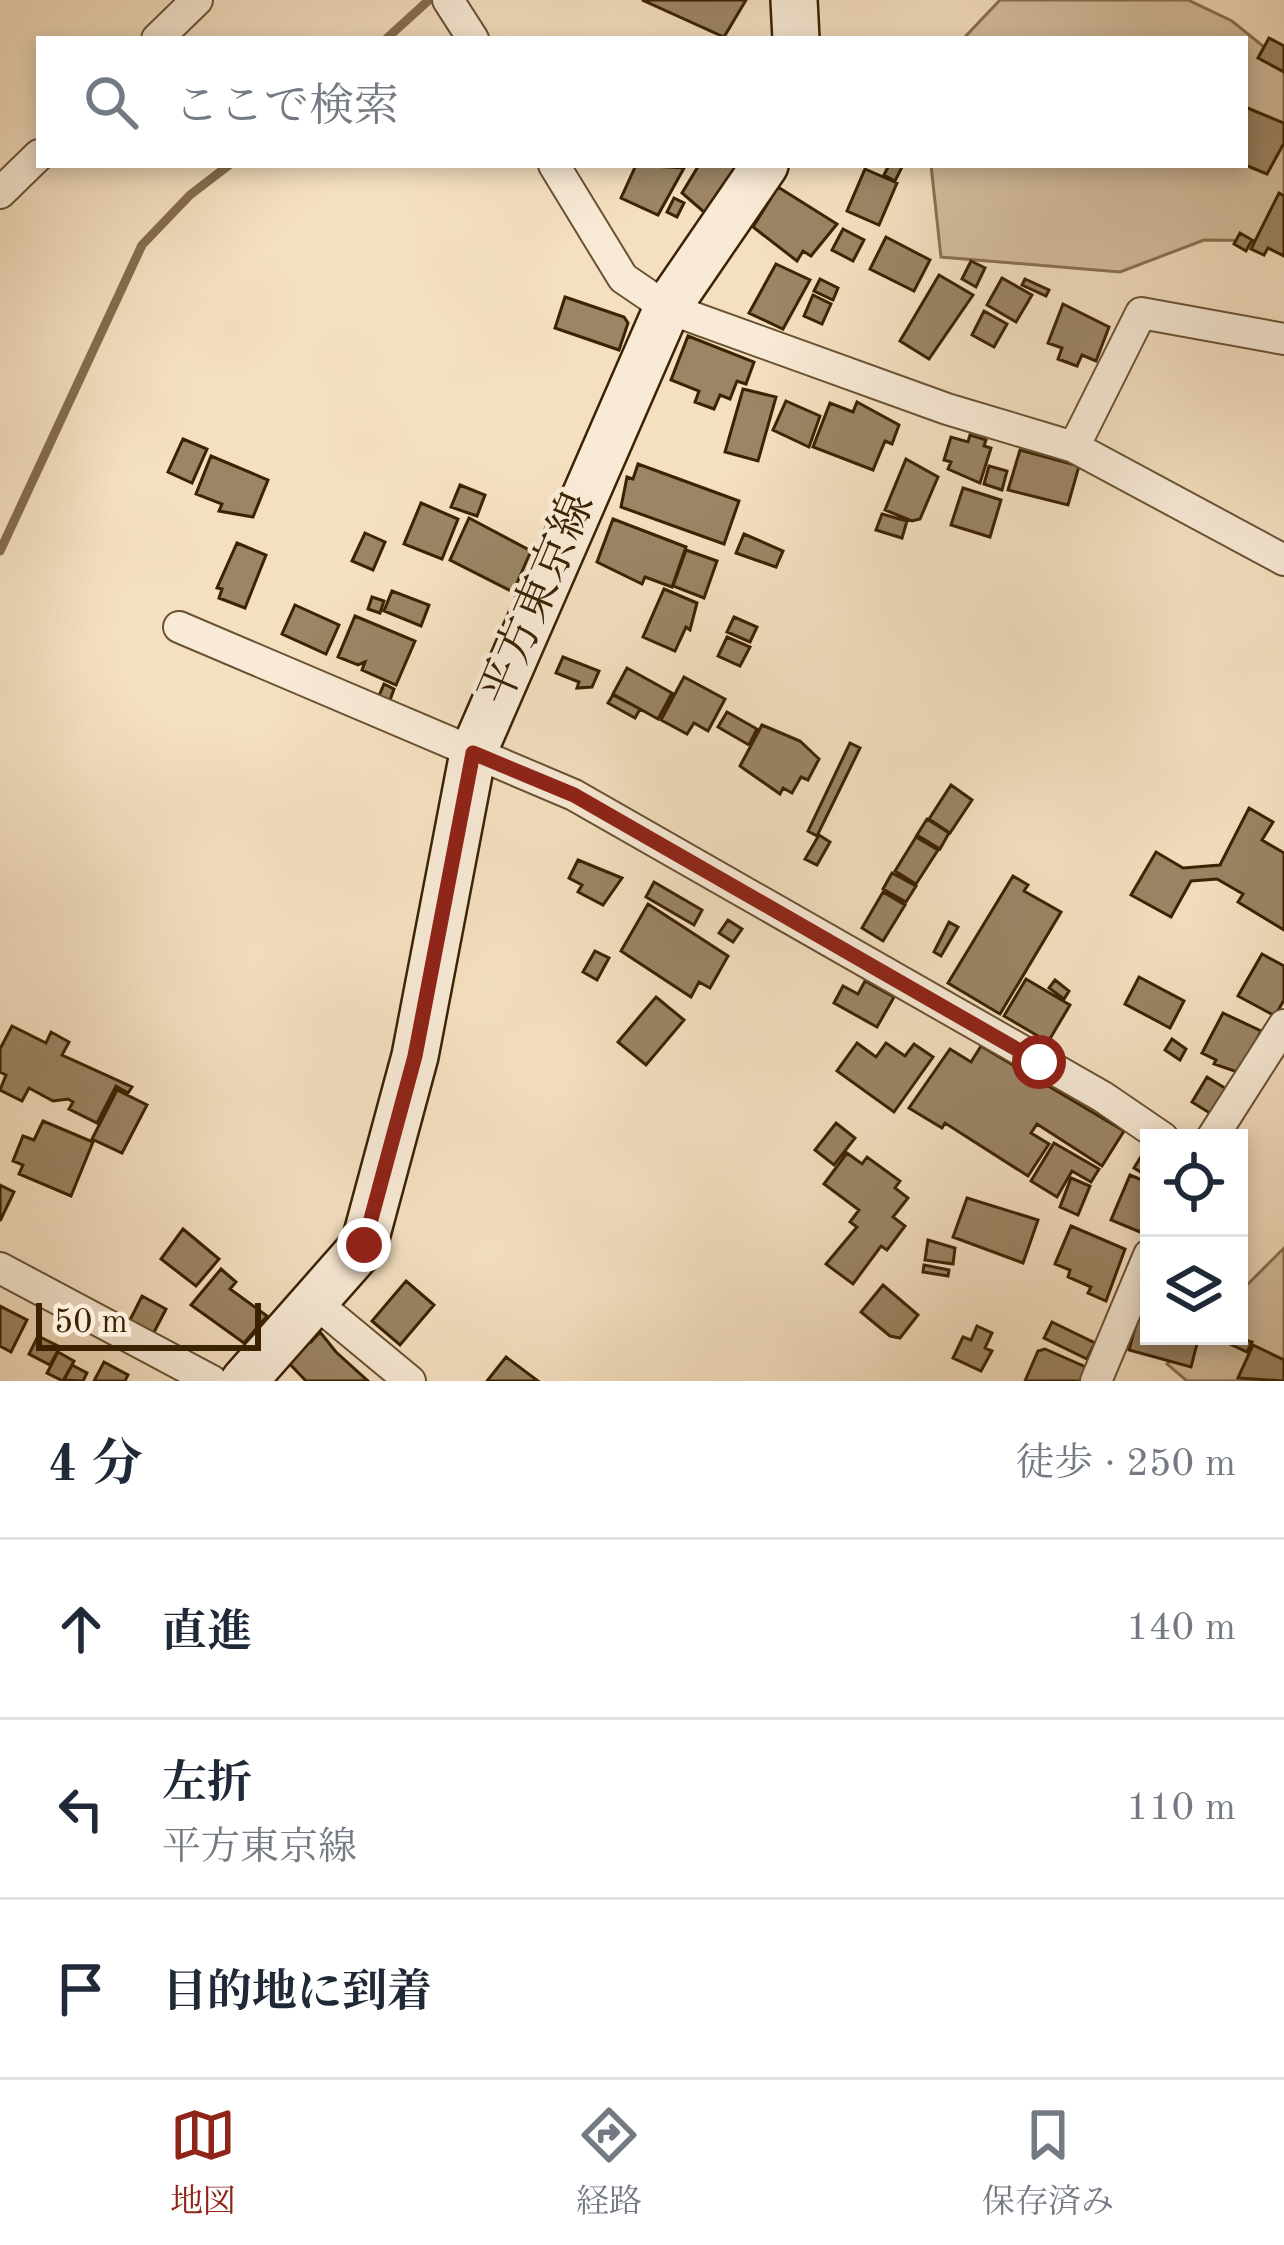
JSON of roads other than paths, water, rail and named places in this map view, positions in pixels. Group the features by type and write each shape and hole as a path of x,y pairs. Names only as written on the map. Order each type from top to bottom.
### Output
{"main road":[{"path":"794,0 796,36"},
{"name":"平方東京線","path":"244,1381 317,1304 364,1245 415,1056 473,753 667,308 763,168"}],"street":[{"path":"160,36 196,0"},
{"path":"448,0 471,36"},
{"path":"0,193 36,158"},
{"path":"556,168 622,278 667,308 946,409 1074,447 1284,560"},
{"path":"1074,447 1141,314 1284,339"},
{"path":"178,627 574,795 1103,1097 1150,1129"},
{"path":"1219,1129 1284,1025"},
{"path":"0,1268 212,1381"},
{"path":"1096,1381 1140,1276"},
{"path":"317,1304 410,1381"}],"waterway":[{"path":"389,36 429,0"},
{"path":"0,551 142,245 190,195 225,168"}]}
